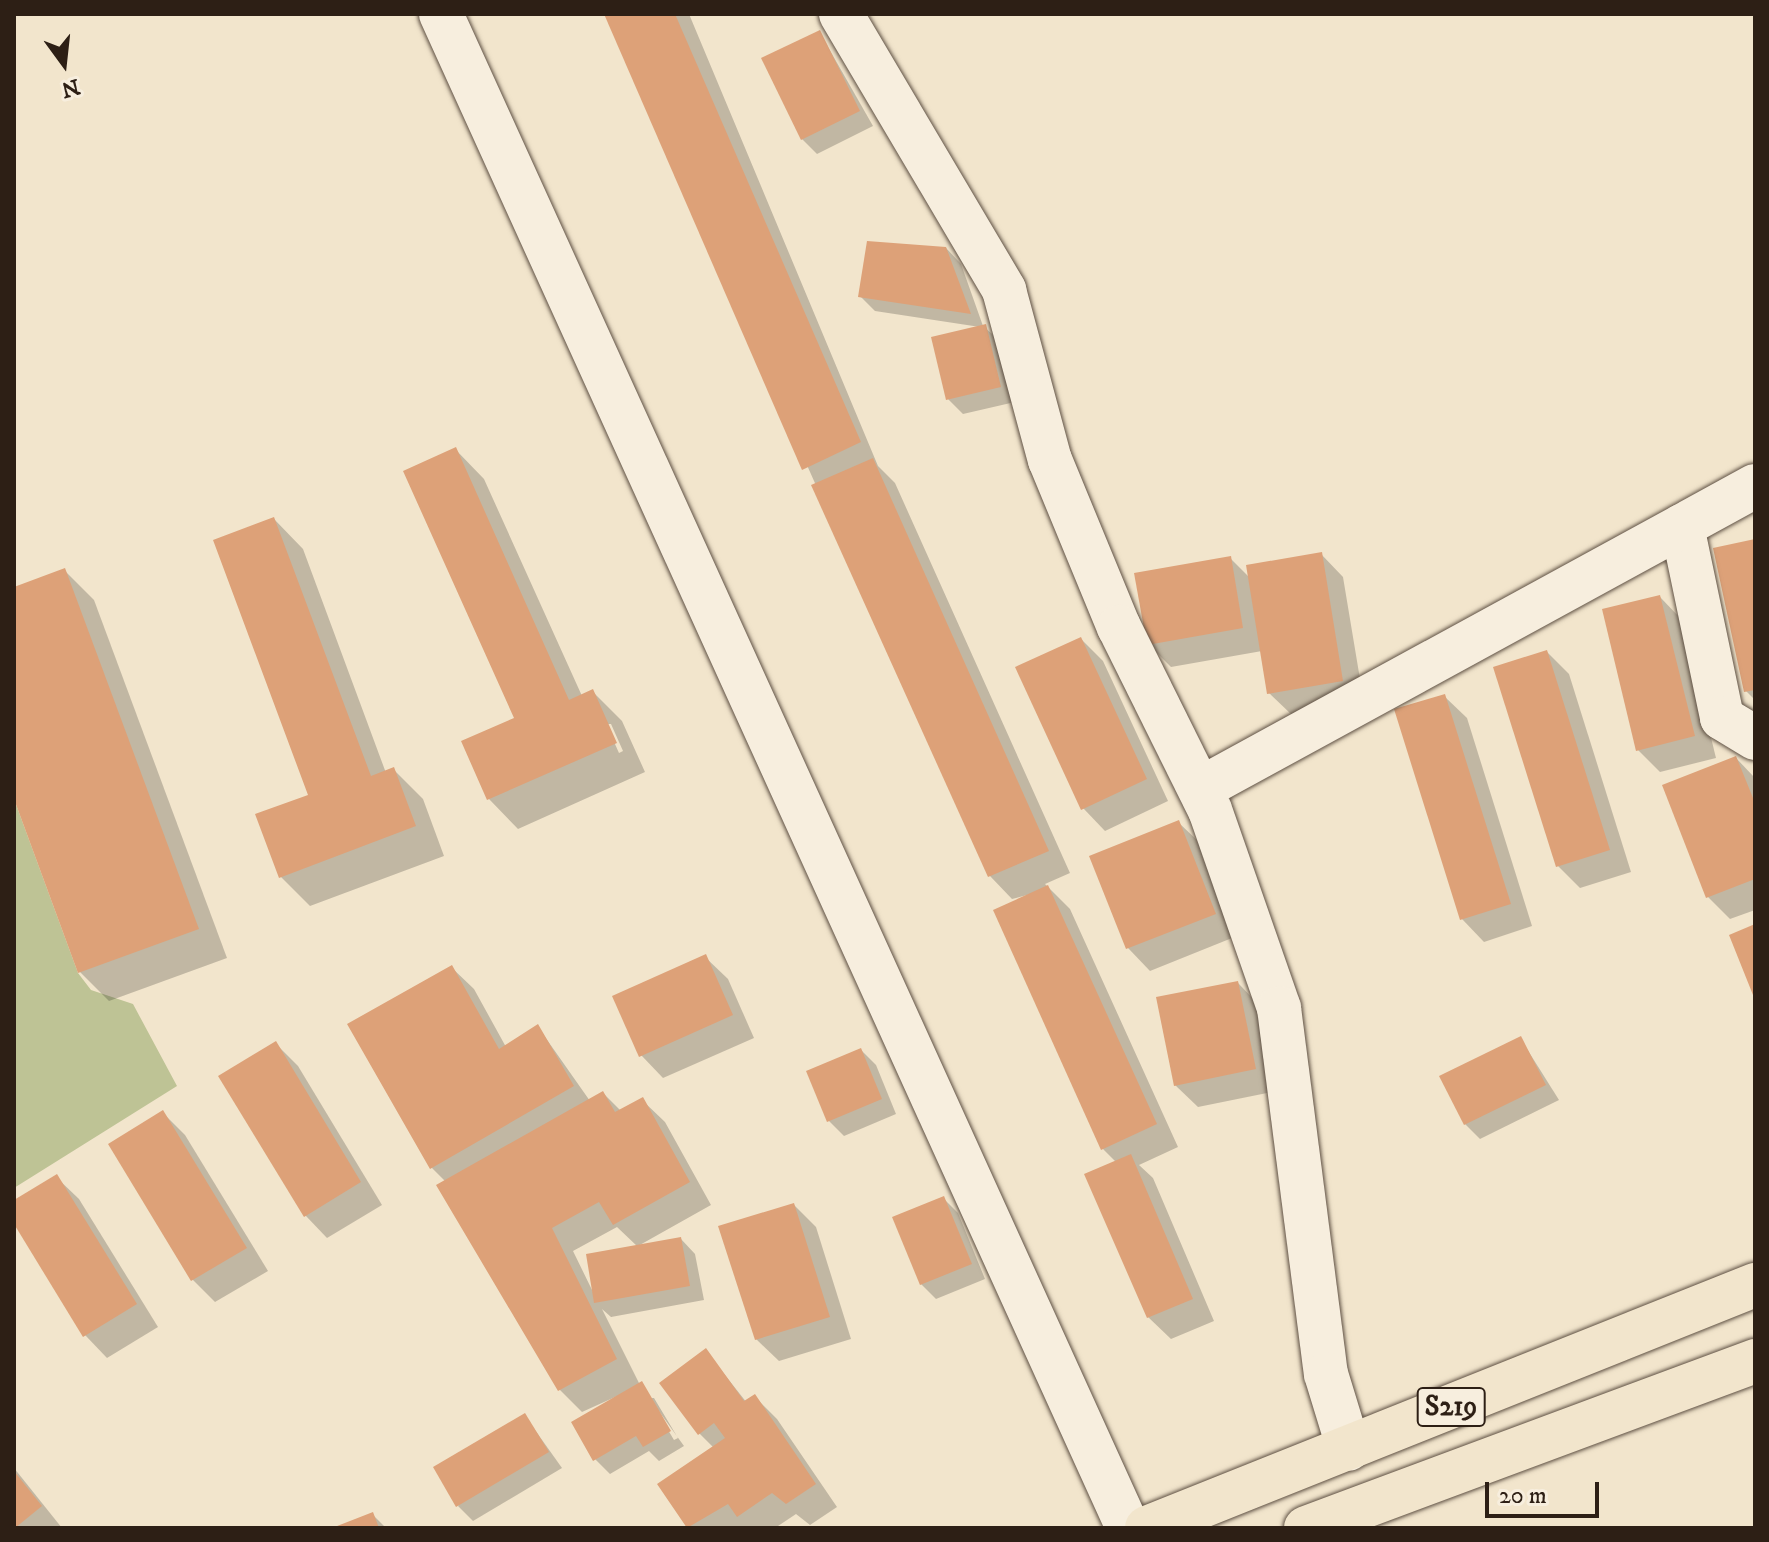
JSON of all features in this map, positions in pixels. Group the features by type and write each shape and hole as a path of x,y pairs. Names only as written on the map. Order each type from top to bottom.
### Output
{"main road":[{"name":"S219","path":"1147,1528 1755,1285"},
{"name":"S219","path":"1306,1528 1755,1361"}],"street":[{"path":"441,14 1128,1528"},
{"path":"841,14 1004,290 1050,460 1119,627 1200,789 1279,1008 1326,1374 1349,1449"},
{"path":"1200,789 1755,486"},
{"path":"1682,526 1722,718 1755,738"}],"green space":[{"path":"14,799 78,973 91,990 133,1004 177,1086 14,1188"}],"building":[{"path":"604,14 675,14 861,442 802,470"},
{"path":"820,30 860,111 801,140 761,58"},
{"path":"867,241 946,247 971,314 858,297"},
{"path":"986,324 1001,387 946,400 931,337"},
{"path":"456,447 569,700 593,689 617,743 487,800 461,741 514,718 403,471"},
{"path":"873,458 1049,851 988,877 811,485"},
{"path":"274,517 371,776 394,767 416,826 279,878 255,814 308,795 213,540"},
{"path":"1755,539 1755,690 1744,692 1713,548"},
{"path":"1322,552 1343,681 1267,694 1246,565"},
{"path":"1231,556 1243,628 1147,645 1134,573"},
{"path":"65,568 199,929 78,973 14,799 14,587"},
{"path":"1660,595 1695,736 1636,751 1602,609"},
{"path":"1081,637 1147,779 1081,810 1015,667"},
{"path":"1547,650 1610,850 1556,867 1493,667"},
{"path":"1445,694 1511,904 1460,920 1394,709"},
{"path":"1736,756 1755,803 1755,879 1706,898 1662,785"},
{"path":"1179,820 1216,914 1126,949 1089,856"},
{"path":"1048,885 1157,1124 1101,1150 993,910"},
{"path":"1755,924 1755,1000 1729,935"},
{"path":"706,954 733,1015 639,1057 612,996"},
{"path":"452,965 499,1049 538,1024 574,1086 430,1169 347,1024"},
{"path":"1238,981 1256,1069 1174,1086 1156,997"},
{"path":"1521,1036 1546,1085 1464,1125 1439,1076"},
{"path":"276,1041 361,1182 304,1217 218,1076"},
{"path":"861,1048 882,1099 827,1122 806,1071"},
{"path":"603,1091 615,1112 643,1097 690,1182 613,1225 599,1202 552,1228 617,1359 558,1391 436,1185"},
{"path":"163,1110 247,1248 191,1281 108,1144"},
{"path":"1131,1154 1193,1299 1147,1318 1084,1174"},
{"path":"57,1174 137,1304 83,1337 14,1224 14,1200"},
{"path":"944,1196 972,1264 920,1285 892,1217"},
{"path":"794,1203 830,1317 755,1340 718,1226"},
{"path":"681,1237 690,1286 594,1303 586,1254"},
{"path":"706,1348 744,1401 755,1394 816,1484 786,1504 772,1493 737,1517 728,1504 687,1528 657,1484 725,1438 714,1423 698,1435 659,1383"},
{"path":"642,1381 671,1431 643,1447 636,1436 593,1461 571,1422"},
{"path":"525,1413 549,1452 456,1507 433,1467"},
{"path":"14,1471 42,1506 15,1528 14,1528"},
{"path":"373,1512 379,1528 332,1528"}]}
